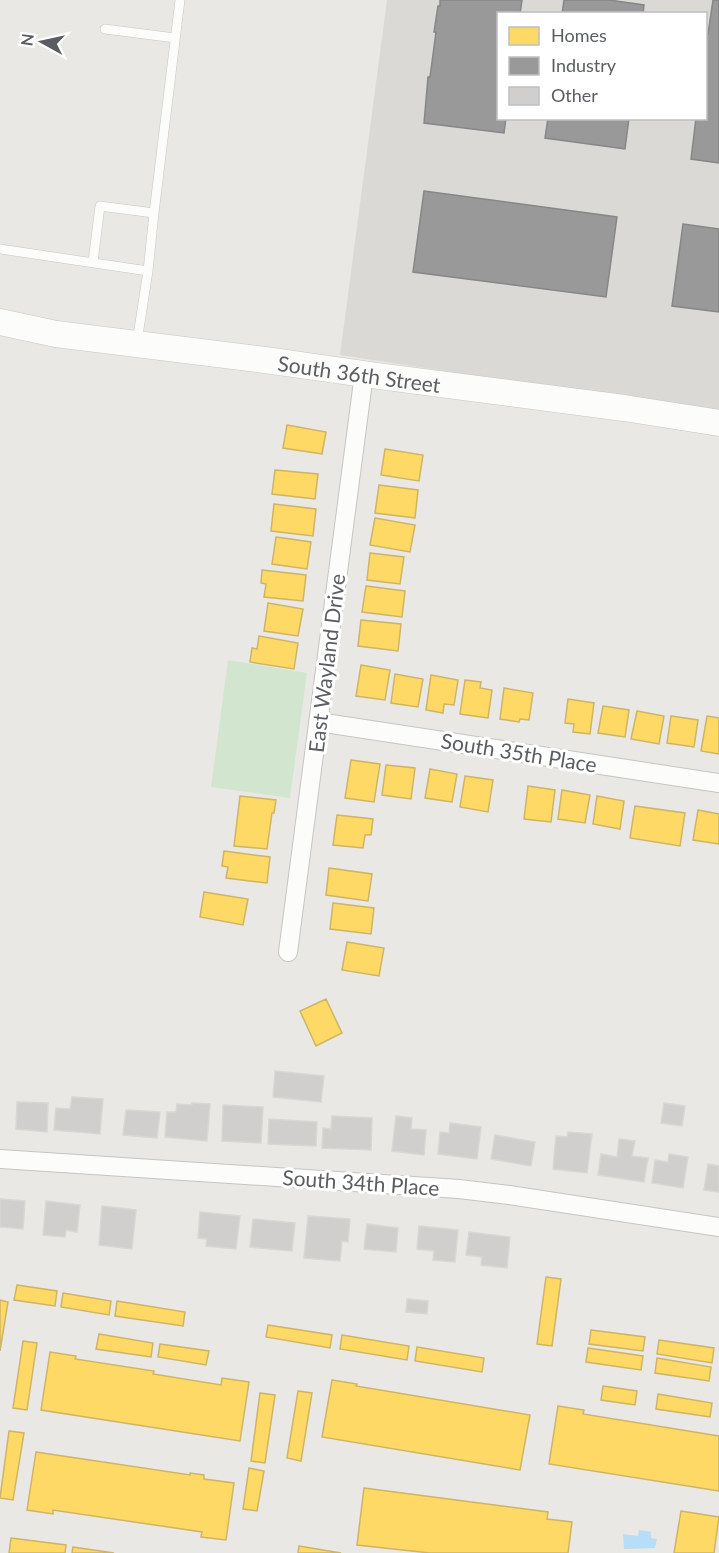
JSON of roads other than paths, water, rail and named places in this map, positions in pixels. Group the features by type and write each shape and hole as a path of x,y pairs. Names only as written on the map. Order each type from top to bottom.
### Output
{"street":[{"name":"South 36th Street","path":"0,322 56,334 624,408 719,423"},
{"name":"East Wayland Drive","path":"288,952 364,374"},
{"name":"South 35th Place","path":"318,722 719,783"},
{"name":"South 34th Place","path":"0,1159 459,1189 719,1227"}],"lane":[{"path":"136,344 148,271 180,0"},
{"path":"105,29 175,38"},
{"path":"93,262 100,206 154,213"},
{"path":"0,249 148,271"}],"water":[{"path":"639,1530 651,1532 651,1538 657,1539 655,1548 624,1549 623,1534 638,1536"}]}
